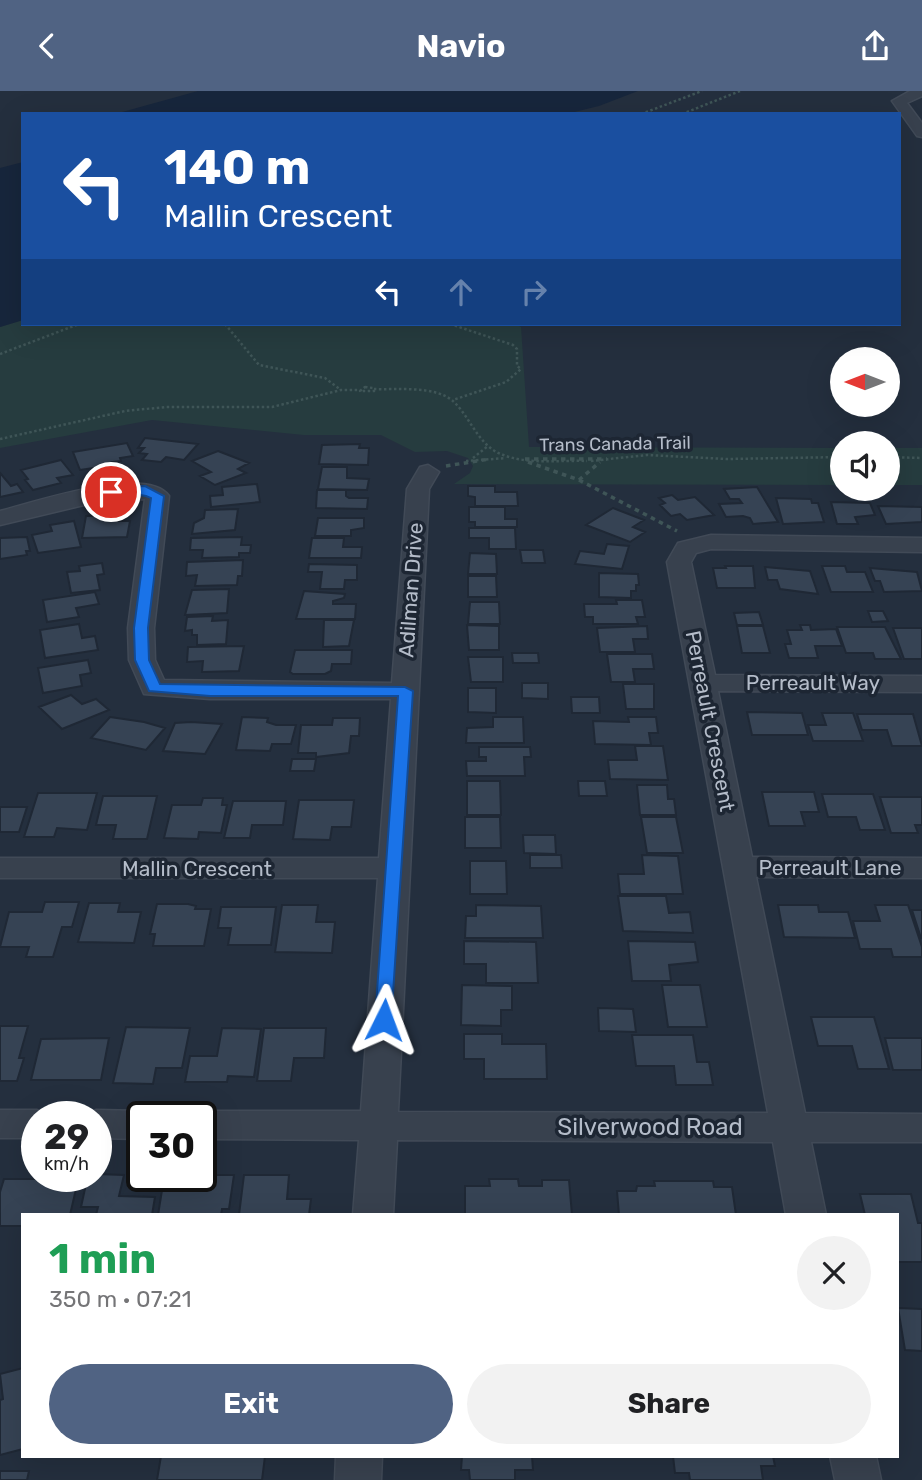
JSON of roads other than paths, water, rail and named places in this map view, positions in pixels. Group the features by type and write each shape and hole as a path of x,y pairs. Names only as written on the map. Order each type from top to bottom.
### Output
{"street":[{"path":"922,91 899,101 922,134"},
{"name":"Adilman Drive","path":"373,1213 418,489 428,472"},
{"path":"0,518 123,490 145,490 157,496 141,628 142,660 154,688 210,691 405,691"},
{"name":"Perreault Crescent","path":"806,1213 679,562 687,548 711,542 922,545"},
{"name":"Perreault Way","path":"703,683 922,684"},
{"name":"Perreault Lane","path":"739,867 922,868"},
{"name":"Mallin Crescent","path":"0,868 394,869"},
{"path":"0,1123 21,1124"},
{"name":"Silverwood Road","path":"217,1125 922,1128"},
{"path":"358,1480 359,1458"},
{"path":"853,1458 858,1480"}],"water":[{"path":"198,91 638,91 574,112 122,112"},
{"path":"21,163 21,321 0,327 0,168"}]}
